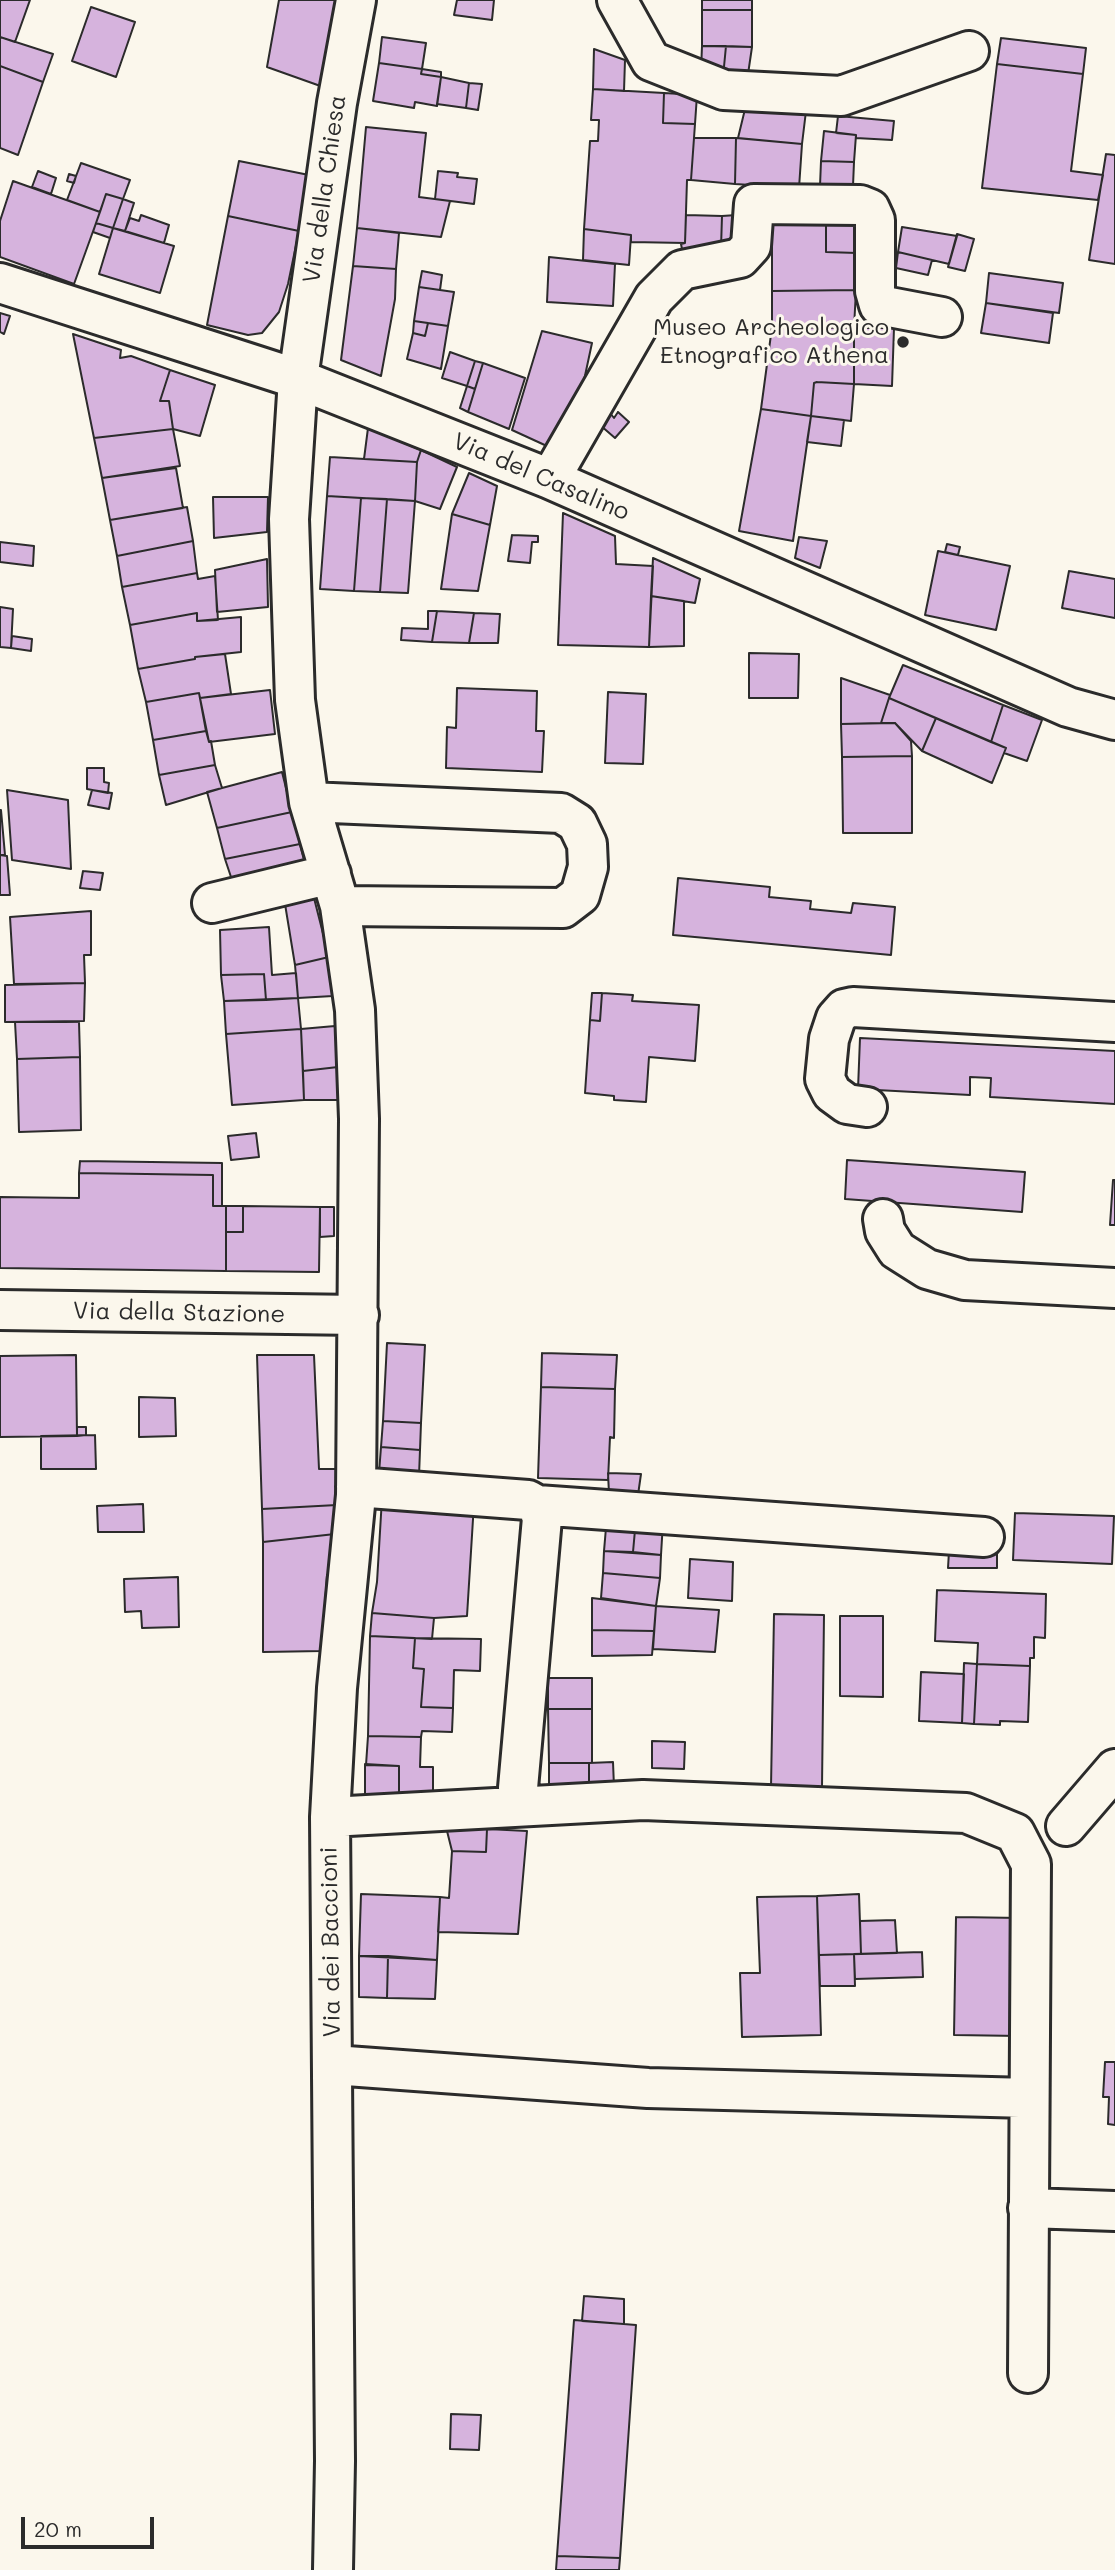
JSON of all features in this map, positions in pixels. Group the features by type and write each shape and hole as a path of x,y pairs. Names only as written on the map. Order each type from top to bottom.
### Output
{"street":[{"name":"Via della Chiesa","path":"336,890 309,802 295,700 289,519 298,379 337,103 356,0"},
{"path":"617,0 651,61 724,90 841,96 970,51"},
{"path":"550,479 654,298 682,270 740,258 751,246 754,204 860,205 870,209 875,220 875,291 879,305 942,317"},
{"name":"Via del Casalino","path":"0,283 298,379 550,479 1068,707"},
{"path":"1068,707 1115,720"},
{"path":"1068,707 1115,736"},
{"path":"212,903 336,890 563,908 580,895 588,867 587,844 576,823 561,813 309,802"},
{"name":"Via dei Baccioni","path":"333,2570 335,2461 330,1818 337,1688 356,1487 359,1315 359,1119 355,1010 336,890"},
{"path":"867,1107 847,1104 832,1093 825,1079 829,1039 836,1018 844,1009 853,1007 1115,1022"},
{"path":"883,1219 886,1231 897,1250 927,1269 965,1280 1115,1288"},
{"name":"Via della Stazione","path":"0,1310 359,1315"},
{"path":"356,1487 528,1500 537,1505 984,1537"},
{"path":"518,1788 542,1518 537,1505"},
{"path":"1066,1826 1115,1769"},
{"path":"330,1818 643,1800 966,1813 1015,1833 1031,1864 1028,2373"},
{"path":"332,2064 405,2072 648,2088 1029,2098"},
{"path":"1028,2220 1115,2211"},
{"path":"1028,2220 1115,2234"}],"building":[{"path":"0,0 30,0 15,42 0,37"},
{"path":"279,0 342,0 326,88 267,67"},
{"path":"457,0 494,0 492,20 454,15"},
{"path":"702,0 752,0 752,10 702,10"},
{"path":"91,7 135,22 116,77 72,61"},
{"path":"702,10 752,10 752,47 702,46"},
{"path":"0,37 53,54 43,82 0,66"},
{"path":"382,37 426,43 422,69 379,63"},
{"path":"1001,38 1086,48 1083,74 997,64"},
{"path":"702,46 726,46 723,77 701,71"},
{"path":"726,46 752,47 747,81 723,77"},
{"path":"594,49 625,60 624,91 593,89"},
{"path":"379,63 422,69 421,74 441,77 437,106 415,102 414,108 373,101"},
{"path":"997,64 1083,74 1071,171 1103,175 1098,200 982,188"},
{"path":"0,66 43,82 18,155 0,148"},
{"path":"422,69 441,72 441,77 421,74"},
{"path":"441,77 469,83 466,108 437,104"},
{"path":"469,83 482,84 478,110 466,108"},
{"path":"593,89 664,93 663,123 695,124 691,180 687,180 685,243 631,242 631,235 584,229 590,141 598,141 599,120 591,120"},
{"path":"664,93 697,95 695,124 663,123"},
{"path":"746,105 806,111 802,144 738,138"},
{"path":"838,116 894,121 892,140 856,138 856,135 836,133"},
{"path":"366,127 426,133 419,197 450,201 441,237 357,228"},
{"path":"824,131 856,135 854,162 821,161"},
{"path":"694,138 736,138 735,184 691,180"},
{"path":"736,138 802,144 799,188 735,184"},
{"path":"1106,154 1115,155 1115,264 1089,260"},
{"path":"239,161 309,175 299,231 228,216"},
{"path":"821,161 854,162 853,186 820,186"},
{"path":"81,163 130,180 123,199 106,194 100,212 67,200"},
{"path":"38,171 56,178 51,194 32,187"},
{"path":"438,171 477,179 474,204 435,199"},
{"path":"69,174 76,176 74,183 67,181"},
{"path":"13,181 100,212 74,284 0,257 0,221"},
{"path":"106,194 123,199 113,228 96,223"},
{"path":"123,199 134,203 125,231 113,228"},
{"path":"772,214 826,214 826,252 857,253 856,290 772,291"},
{"path":"826,214 858,214 857,253 826,252"},
{"path":"141,215 169,225 164,243 125,231 130,218 139,221"},
{"path":"686,215 722,216 721,248 682,249 681,244 685,243"},
{"path":"737,215 737,246 721,248 722,216"},
{"path":"228,216 299,231 279,312 262,333 248,335 207,325"},
{"path":"96,223 113,228 110,238 93,232"},
{"path":"902,227 957,236 949,264 898,252"},
{"path":"113,228 174,246 160,293 99,274"},
{"path":"357,228 399,233 396,269 353,266"},
{"path":"584,229 631,235 629,265 583,260"},
{"path":"957,234 974,239 965,271 948,267"},
{"path":"898,252 932,260 928,275 896,268"},
{"path":"549,257 615,264 613,306 547,302"},
{"path":"353,266 396,269 395,299 381,376 341,360"},
{"path":"422,271 442,275 440,290 419,287"},
{"path":"989,273 1063,283 1059,313 986,303"},
{"path":"419,287 454,292 448,326 414,321"},
{"path":"856,290 854,328 772,327 772,291"},
{"path":"986,303 1053,313 1049,343 981,333"},
{"path":"0,313 10,316 4,334 0,332"},
{"path":"414,321 428,323 425,336 413,333"},
{"path":"428,323 448,326 441,369 407,359 413,333 425,336"},
{"path":"772,327 854,328 854,384 814,383 811,416 761,409"},
{"path":"854,328 894,328 892,386 854,384"},
{"path":"542,331 592,343 580,399 549,447 512,430"},
{"path":"73,334 121,350 120,358 131,356 170,370 160,401 169,401 173,429 94,438"},
{"path":"450,352 475,361 467,386 442,378"},
{"path":"475,361 483,363 475,389 467,386"},
{"path":"483,363 525,378 509,429 468,412"},
{"path":"170,370 215,385 200,436 173,429 169,401 160,401"},
{"path":"814,383 854,384 851,421 811,416"},
{"path":"467,386 475,389 468,412 460,408"},
{"path":"761,409 811,416 793,541 739,531"},
{"path":"618,412 629,422 615,438 600,425 610,413 614,418"},
{"path":"811,416 844,420 841,446 807,442"},
{"path":"368,428 421,450 417,462 364,459"},
{"path":"173,429 180,466 102,478 94,438"},
{"path":"421,450 457,467 440,509 415,501 417,462"},
{"path":"330,457 417,462 415,501 327,496"},
{"path":"176,468 183,508 110,520 102,478"},
{"path":"469,473 497,486 490,525 452,514"},
{"path":"327,496 361,498 354,591 320,589"},
{"path":"213,497 268,497 267,532 214,538"},
{"path":"361,498 387,499 380,592 354,591"},
{"path":"387,499 415,501 408,593 380,592"},
{"path":"187,507 193,541 117,556 110,520"},
{"path":"563,513 615,536 616,564 653,566 649,647 558,645"},
{"path":"452,514 490,525 478,591 441,589"},
{"path":"512,535 538,536 538,542 532,542 530,563 508,561"},
{"path":"799,537 827,541 820,568 795,558"},
{"path":"193,541 197,573 122,587 117,556"},
{"path":"0,542 34,546 33,566 0,562"},
{"path":"947,544 960,547 958,555 945,552"},
{"path":"938,551 1010,566 996,630 925,615"},
{"path":"653,558 700,579 695,603 651,596"},
{"path":"267,559 268,607 217,612 215,570"},
{"path":"1069,571 1115,579 1115,618 1062,608"},
{"path":"197,573 198,579 215,576 218,620 197,621 197,613 130,625 122,587"},
{"path":"651,596 684,601 684,646 649,647"},
{"path":"0,607 13,609 11,648 0,647"},
{"path":"428,611 437,611 432,642 401,640 402,628 428,629"},
{"path":"437,611 474,613 469,643 432,642"},
{"path":"197,613 197,621 241,617 241,652 195,657 138,669 130,625"},
{"path":"474,613 500,614 498,643 469,643"},
{"path":"12,636 32,639 31,651 11,648"},
{"path":"749,653 799,654 798,698 749,698"},
{"path":"225,654 231,694 200,698 199,693 146,702 138,669 195,657"},
{"path":"903,665 1003,705 991,742 889,698"},
{"path":"841,678 890,695 881,723 841,724"},
{"path":"457,688 537,691 536,731 544,731 542,772 446,768 447,727 456,728"},
{"path":"270,690 275,734 209,742 200,698"},
{"path":"608,692 646,694 643,764 605,763"},
{"path":"199,693 206,731 153,740 146,702"},
{"path":"889,698 936,718 922,751 895,723 881,723"},
{"path":"1003,705 1042,720 1027,761 1004,753 1006,748 991,742"},
{"path":"936,718 1006,748 992,783 922,751"},
{"path":"895,723 911,741 912,756 842,757 841,724"},
{"path":"206,731 209,742 211,741 215,765 159,775 153,740"},
{"path":"912,756 912,833 843,833 842,757"},
{"path":"215,765 222,788 166,805 159,775"},
{"path":"87,768 104,768 104,782 109,783 108,793 87,789"},
{"path":"282,772 292,812 217,828 207,792"},
{"path":"7,790 68,800 71,869 12,860"},
{"path":"92,790 112,793 109,809 88,805"},
{"path":"1,810 5,855 0,855"},
{"path":"292,812 300,844 225,859 217,828"},
{"path":"300,844 307,872 234,886 225,859"},
{"path":"0,855 7,856 10,895 0,895"},
{"path":"83,871 103,873 100,890 80,888"},
{"path":"678,878 770,887 769,897 811,901 810,909 851,913 853,903 895,907 891,955 673,935"},
{"path":"314,898 329,957 295,965 285,904"},
{"path":"91,911 91,955 84,955 85,983 14,984 10,917"},
{"path":"269,927 272,975 296,973 298,998 266,1000 264,974 221,975 220,930"},
{"path":"329,957 333,996 298,998 295,965"},
{"path":"264,974 266,1000 224,1001 221,975"},
{"path":"85,983 84,1021 5,1022 5,985"},
{"path":"592,993 602,993 600,1021 590,1020"},
{"path":"602,993 633,995 632,1001 699,1005 695,1061 649,1057 646,1102 614,1100 614,1096 585,1093 590,1020 600,1021"},
{"path":"298,998 301,1029 226,1034 224,1001"},
{"path":"15,1022 79,1022 80,1057 17,1059"},
{"path":"335,1026 338,1067 303,1071 301,1029"},
{"path":"301,1029 304,1100 232,1105 226,1034"},
{"path":"860,1038 1115,1051 1115,1104 990,1097 991,1078 970,1077 970,1095 858,1089"},
{"path":"80,1057 81,1130 19,1132 17,1059"},
{"path":"338,1067 339,1100 304,1100 303,1071"},
{"path":"256,1133 259,1157 231,1160 228,1136"},
{"path":"847,1160 1025,1172 1022,1212 845,1199"},
{"path":"80,1161 222,1163 222,1206 213,1206 213,1175 79,1173"},
{"path":"79,1173 213,1175 213,1206 226,1206 226,1271 0,1268 0,1197 79,1198"},
{"path":"1113,1180 1115,1225 1110,1225"},
{"path":"226,1206 243,1206 243,1232 226,1232"},
{"path":"243,1206 320,1207 319,1272 226,1271 226,1232 243,1232"},
{"path":"320,1207 334,1207 334,1236 320,1237"},
{"path":"387,1343 425,1345 421,1423 383,1421"},
{"path":"542,1353 617,1355 615,1389 541,1387"},
{"path":"76,1355 77,1436 0,1437 0,1356"},
{"path":"257,1355 314,1355 319,1469 338,1469 337,1505 262,1509"},
{"path":"541,1387 615,1389 614,1438 610,1437 608,1480 538,1478"},
{"path":"139,1397 175,1398 176,1436 139,1437"},
{"path":"383,1421 421,1423 420,1450 381,1447"},
{"path":"77,1427 86,1427 86,1435 77,1436"},
{"path":"95,1435 96,1469 41,1469 41,1436"},
{"path":"381,1447 420,1450 419,1476 379,1473"},
{"path":"608,1473 641,1474 638,1495 609,1494"},
{"path":"382,1498 474,1503 467,1616 434,1618 372,1613 377,1582"},
{"path":"143,1504 144,1532 98,1532 97,1506"},
{"path":"337,1505 335,1534 263,1542 262,1509"},
{"path":"1015,1513 1114,1516 1112,1564 1013,1560"},
{"path":"607,1516 636,1519 633,1552 604,1551"},
{"path":"636,1519 663,1522 661,1555 633,1552"},
{"path":"335,1534 333,1575 327,1575 322,1651 263,1652 263,1542"},
{"path":"604,1551 661,1555 660,1578 603,1573"},
{"path":"949,1551 997,1552 997,1568 948,1568"},
{"path":"690,1559 733,1562 732,1601 688,1598"},
{"path":"603,1573 660,1578 656,1606 601,1598"},
{"path":"178,1577 179,1627 142,1628 141,1611 125,1612 124,1579"},
{"path":"937,1590 1046,1594 1045,1638 1034,1637 1034,1658 1030,1658 1030,1666 977,1664 978,1643 935,1641"},
{"path":"592,1598 656,1606 654,1631 592,1630"},
{"path":"656,1606 719,1610 715,1652 653,1649"},
{"path":"372,1613 434,1618 432,1639 370,1636"},
{"path":"774,1614 824,1615 822,1787 771,1787"},
{"path":"840,1616 883,1616 883,1697 840,1696"},
{"path":"592,1630 654,1631 652,1655 592,1656"},
{"path":"370,1636 415,1638 413,1668 424,1669 421,1707 453,1708 452,1732 422,1731 421,1737 368,1736"},
{"path":"415,1638 481,1639 480,1671 454,1670 453,1708 421,1707 424,1669 413,1668"},
{"path":"964,1663 977,1664 974,1724 962,1723"},
{"path":"977,1664 1030,1666 1028,1722 974,1724"},
{"path":"921,1672 964,1674 962,1723 919,1721"},
{"path":"548,1678 592,1678 592,1709 548,1709"},
{"path":"548,1709 592,1709 592,1763 549,1763"},
{"path":"368,1736 421,1737 420,1767 433,1767 433,1795 399,1800 399,1766 366,1765"},
{"path":"652,1741 685,1742 684,1769 652,1768"},
{"path":"613,1762 614,1787 589,1788 589,1763"},
{"path":"549,1763 589,1763 589,1785 549,1786"},
{"path":"365,1764 399,1766 399,1800 365,1799"},
{"path":"446,1827 487,1829 486,1852 452,1851"},
{"path":"487,1829 527,1831 518,1934 438,1932 440,1897 449,1898 452,1851 486,1852"},
{"path":"361,1894 440,1897 437,1960 359,1956"},
{"path":"859,1894 861,1954 819,1955 817,1896"},
{"path":"817,1896 821,2035 742,2037 740,1973 760,1973 757,1897"},
{"path":"956,1917 1021,1918 1020,2036 954,2035"},
{"path":"895,1920 897,1953 861,1954 860,1921"},
{"path":"922,1952 923,1977 855,1979 854,1954"},
{"path":"854,1954 855,1986 820,1986 819,1955"},
{"path":"359,1956 388,1956 387,1998 359,1997"},
{"path":"388,1956 437,1960 435,1999 387,1998"},
{"path":"1105,2062 1115,2062 1115,2125 1108,2124 1109,2097 1103,2097"},
{"path":"584,2296 624,2299 624,2324 582,2321"},
{"path":"574,2320 636,2325 620,2558 557,2556"},
{"path":"451,2414 481,2415 479,2450 450,2449"},
{"path":"557,2556 620,2558 619,2570 556,2570"}],"place":[{"name":"Museo Archeologico Etnografico Athena","path":"903,342"}]}
